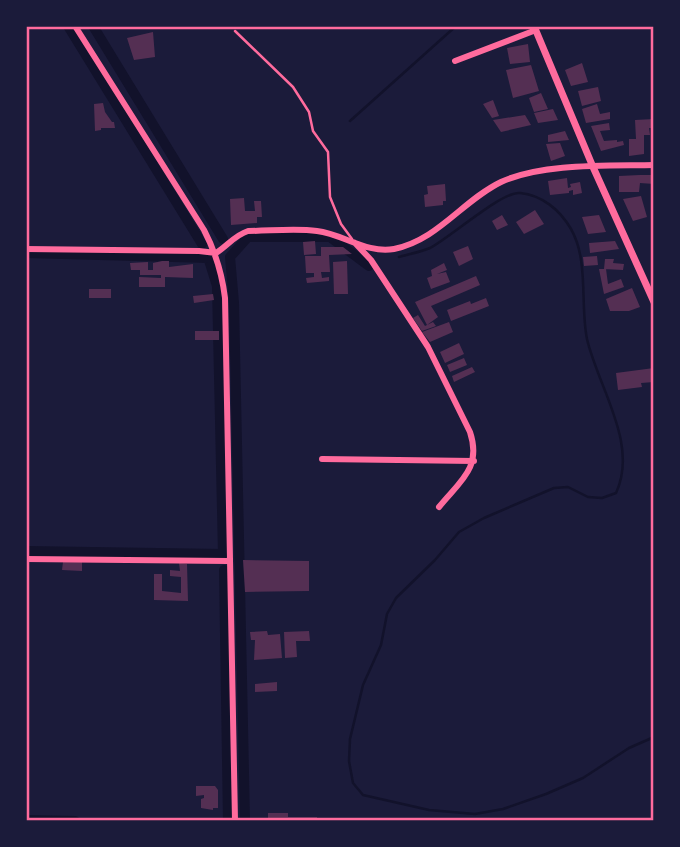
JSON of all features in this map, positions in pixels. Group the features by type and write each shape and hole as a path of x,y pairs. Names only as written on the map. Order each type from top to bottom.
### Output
{"street":[{"path":"75,26 204,230 216,253 222,275 225,298 235,821"},
{"path":"455,61 535,28 593,167 654,302"},
{"path":"26,249 216,253 230,244 238,234 248,231 316,230 377,250 406,245 424,238 474,200 501,183 525,173 654,165"},
{"path":"354,242 372,260 441,371 470,432 474,445 474,461 439,507"},
{"path":"322,459 474,461"},
{"path":"26,559 228,561"}],"lane":[{"path":"235,31 293,87 309,113 313,131 328,152 330,197 341,224 354,242"}],"building":[{"path":"153,32 155,57 134,60 127,38"},
{"path":"528,44 530,62 510,64 507,48"},
{"path":"582,63 588,82 571,86 565,70"},
{"path":"531,65 539,91 513,98 506,70"},
{"path":"598,87 601,101 582,106 578,91"},
{"path":"541,93 548,109 534,112 529,98"},
{"path":"493,100 499,116 492,118 483,104"},
{"path":"103,103 115,128 95,131 94,104"},
{"path":"597,104 600,114 610,112 610,119 586,123 582,109"},
{"path":"553,109 558,120 538,123 534,113"},
{"path":"525,115 531,125 501,132 493,120"},
{"path":"654,119 654,128 649,128 650,135 644,135 644,154 629,156 629,139 636,139 635,120"},
{"path":"609,123 610,130 600,131 604,141 623,141 624,145 601,151 591,126"},
{"path":"565,131 569,140 548,142 548,135"},
{"path":"560,143 565,156 551,161 546,144"},
{"path":"654,175 654,184 640,183 639,192 619,192 619,176"},
{"path":"567,178 568,188 571,187 570,184 580,182 582,193 573,195 573,190 550,195 548,181"},
{"path":"445,184 446,201 443,201 443,205 425,207 424,195 428,194 427,186"},
{"path":"641,196 647,217 633,221 623,199"},
{"path":"244,198 245,211 255,211 254,201 261,201 262,217 257,217 257,223 231,225 230,199"},
{"path":"535,210 544,224 524,234 516,222"},
{"path":"502,215 508,225 497,230 492,221"},
{"path":"599,215 606,232 588,234 582,217"},
{"path":"315,241 316,254 304,255 303,242"},
{"path":"615,241 619,249 590,253 589,243"},
{"path":"468,246 473,259 459,266 453,252"},
{"path":"321,247 343,247 352,254 329,255 330,272 321,272 322,278 329,277 329,281 307,283 306,278 314,277 314,273 306,273 305,256 321,256"},
{"path":"597,256 598,265 584,266 583,257"},
{"path":"605,259 614,259 613,263 624,264 623,270 604,269"},
{"path":"169,261 169,267 193,264 193,278 165,277 165,287 139,287 139,277 161,278 161,275 140,275 140,270 131,270 130,263 148,262 148,270 153,270 153,263"},
{"path":"347,261 348,294 334,294 333,262"},
{"path":"444,263 447,270 437,274 446,272 450,282 431,289 427,278 432,276 431,270"},
{"path":"599,269 606,269 608,284 621,279 624,287 604,294"},
{"path":"476,276 480,285 431,306 438,317 427,325 415,302"},
{"path":"632,288 640,307 629,311 610,311 606,299"},
{"path":"89,289 111,289 111,298 89,298"},
{"path":"213,294 214,300 194,303 193,296"},
{"path":"486,298 489,306 451,321 447,310"},
{"path":"418,315 425,326 433,322 436,326 422,331 413,318"},
{"path":"449,322 453,332 430,342 422,332"},
{"path":"195,331 219,331 219,340 195,340"},
{"path":"459,343 464,354 445,363 440,352"},
{"path":"464,358 467,365 450,372 447,365"},
{"path":"472,367 475,372 454,382 452,376"},
{"path":"654,368 654,382 641,383 642,387 618,390 616,373"},
{"path":"243,560 309,561 309,591 245,592"},
{"path":"63,562 82,562 82,571 62,570"},
{"path":"179,563 187,564 188,601 154,600 154,574 162,574 162,591 181,593 181,577 170,576 170,570 180,571"},
{"path":"267,631 268,635 280,634 282,658 254,660 255,640 251,640 250,632"},
{"path":"309,631 310,641 296,641 297,657 285,658 284,632"},
{"path":"277,682 277,691 255,692 255,684"},
{"path":"196,786 215,786 218,790 218,808 201,808 204,795 196,796"},
{"path":"268,813 288,813 288,817 317,817 317,821 268,821"}],"waterway":[{"path":"68,26 202,244"},
{"path":"93,26 223,239"},
{"path":"350,121 456,26"},
{"path":"399,257 430,248 512,194 528,194 543,200 556,210 577,241 582,269 587,339 620,435 622,474 616,493 602,498 588,497 568,487 554,488 484,518 459,532 396,598 387,614 381,645 363,685 350,739 349,761 353,783 363,795 429,810 475,814 503,809 546,794 583,778 629,748 654,737"},
{"path":"245,821 234,303 230,257 248,237 330,237 369,266"},
{"path":"26,253 209,258"},
{"path":"26,551 223,554 217,286 208,257"},
{"path":"224,570 228,821"},
{"path":"26,820 75,821"}]}
